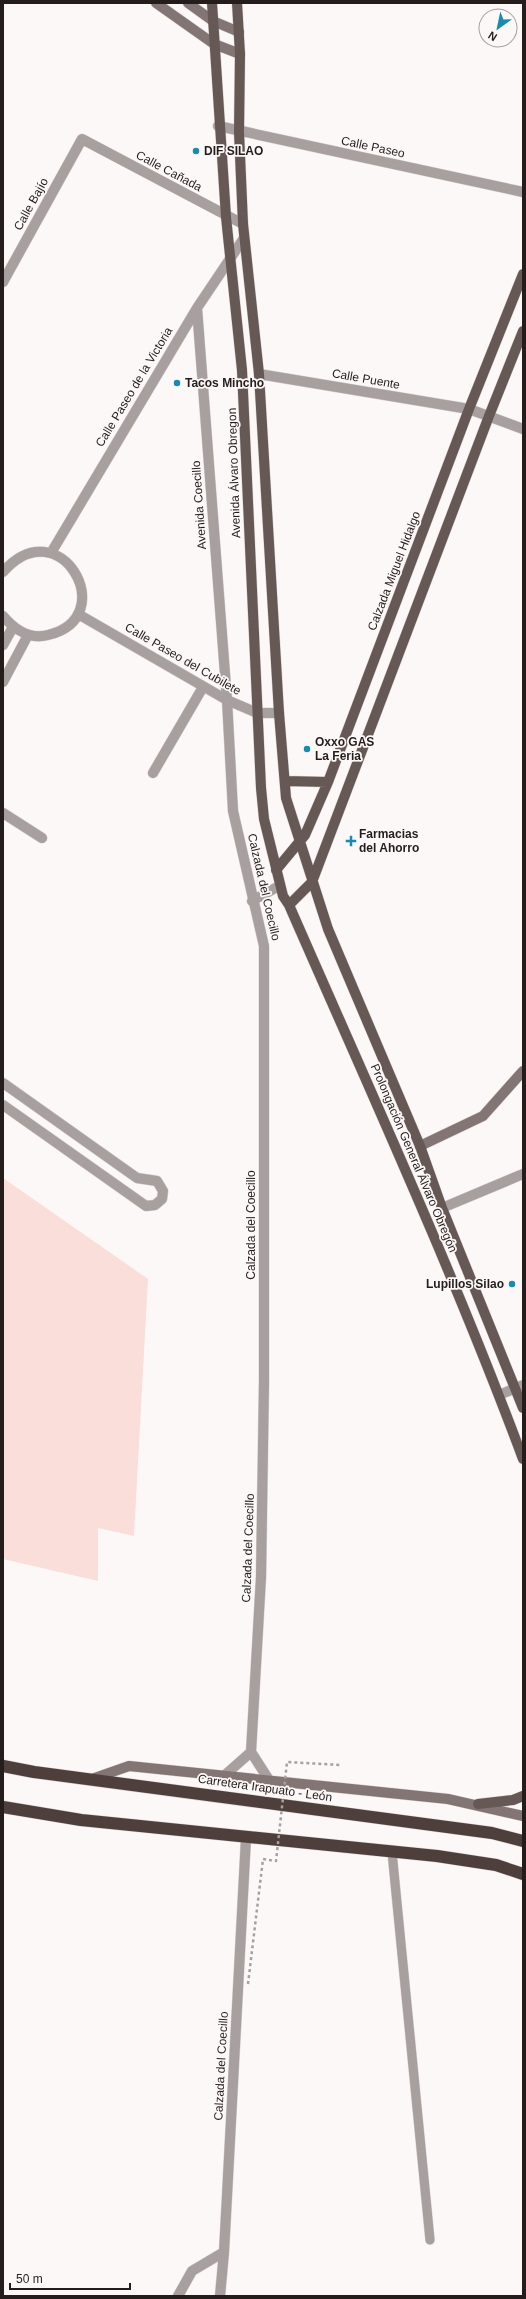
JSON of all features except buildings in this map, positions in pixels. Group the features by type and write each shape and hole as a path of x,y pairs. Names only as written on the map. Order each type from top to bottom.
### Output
{"highway":[{"name":"Carretera Irapuato - León","path":"3,1766 492,1833 523,1841"},
{"path":"3,1807 81,1820 392,1852 496,1865 523,1874"}],"main road":[{"name":"Avenida Álvaro Obregon","path":"212,3 218,126 242,370 257,713 264,819 276,870"},
{"path":"237,3 240,54 239,132 243,224 259,374 279,713 286,798 300,842"},
{"name":"Calzada Miguel Hidalgo","path":"276,870 305,834 328,782 469,409 523,274"},
{"path":"290,905 312,882 489,416 523,331"},
{"path":"285,781 328,782"},
{"name":"Prolongación General Álvaro Obregón","path":"300,842 328,929 420,1146 442,1208 519,1386 523,1408"},
{"name":"Prolongación General Álvaro Obregón","path":"276,870 279,886 283,896 290,905 424,1214 499,1395 523,1459"},
{"path":"478,1804 514,1800 523,1796"}],"street":[{"path":"156,3 214,44 240,54"},
{"path":"188,3 213,21 239,32"},
{"name":"Calle Paseo","path":"218,126 239,132 523,192"},
{"name":"Calle Cañada","path":"82,139 226,217 243,224"},
{"name":"Calle Bajío","path":"3,282 82,139"},
{"name":"Calle Paseo de la Victoria","path":"51,553 197,308 244,238"},
{"name":"Avenida Coecillo","path":"197,308 227,700"},
{"name":"Calle Puente","path":"259,374 469,409 523,428"},
{"path":"3,572 13,560 29,552 51,553 75,569 81,584 82,599 78,614 69,625 57,633 42,636 28,635 12,626 3,616"},
{"name":"Calle Paseo del Cubilete","path":"78,614 227,700 257,713 279,713"},
{"path":"3,645 12,626"},
{"path":"3,682 28,635"},
{"path":"153,773 203,687"},
{"name":"Calzada del Coecillo","path":"227,700 233,811 252,901 264,946 264,1326 261,1577 251,1752"},
{"path":"3,813 42,838"},
{"path":"252,901 279,886"},
{"path":"420,1146 483,1116 523,1071"},
{"path":"3,1084 137,1178 158,1181 163,1191 162,1199 155,1205 146,1206 3,1105"},
{"path":"442,1208 523,1174"},
{"path":"499,1395 519,1386"},
{"path":"225,1775 251,1752 269,1780"},
{"path":"92,1779 129,1766 403,1793 478,1804 523,1816"},
{"name":"Calzada del Coecillo","path":"220,2296 224,2252 246,1838"},
{"path":"178,2296 192,2271 224,2252"}],"lane":[{"path":"392,1852 430,2240"}],"path":[{"path":"248,1984 263,1858 276,1861 287,1762 340,1764"}],"shaded area":[{"path":"3,1178 148,1279 134,1536 98,1528 98,1581 3,1559"}],"place":[{"name":"DIF SILAO","path":"196,151"},
{"name":"Tacos Mincho","path":"177,383"},
{"name":"Oxxo GAS La Feria","path":"307,749"},
{"name":"Farmacias del Ahorro","path":"351,841"},
{"name":"Lupillos Silao","path":"512,1284"}]}
